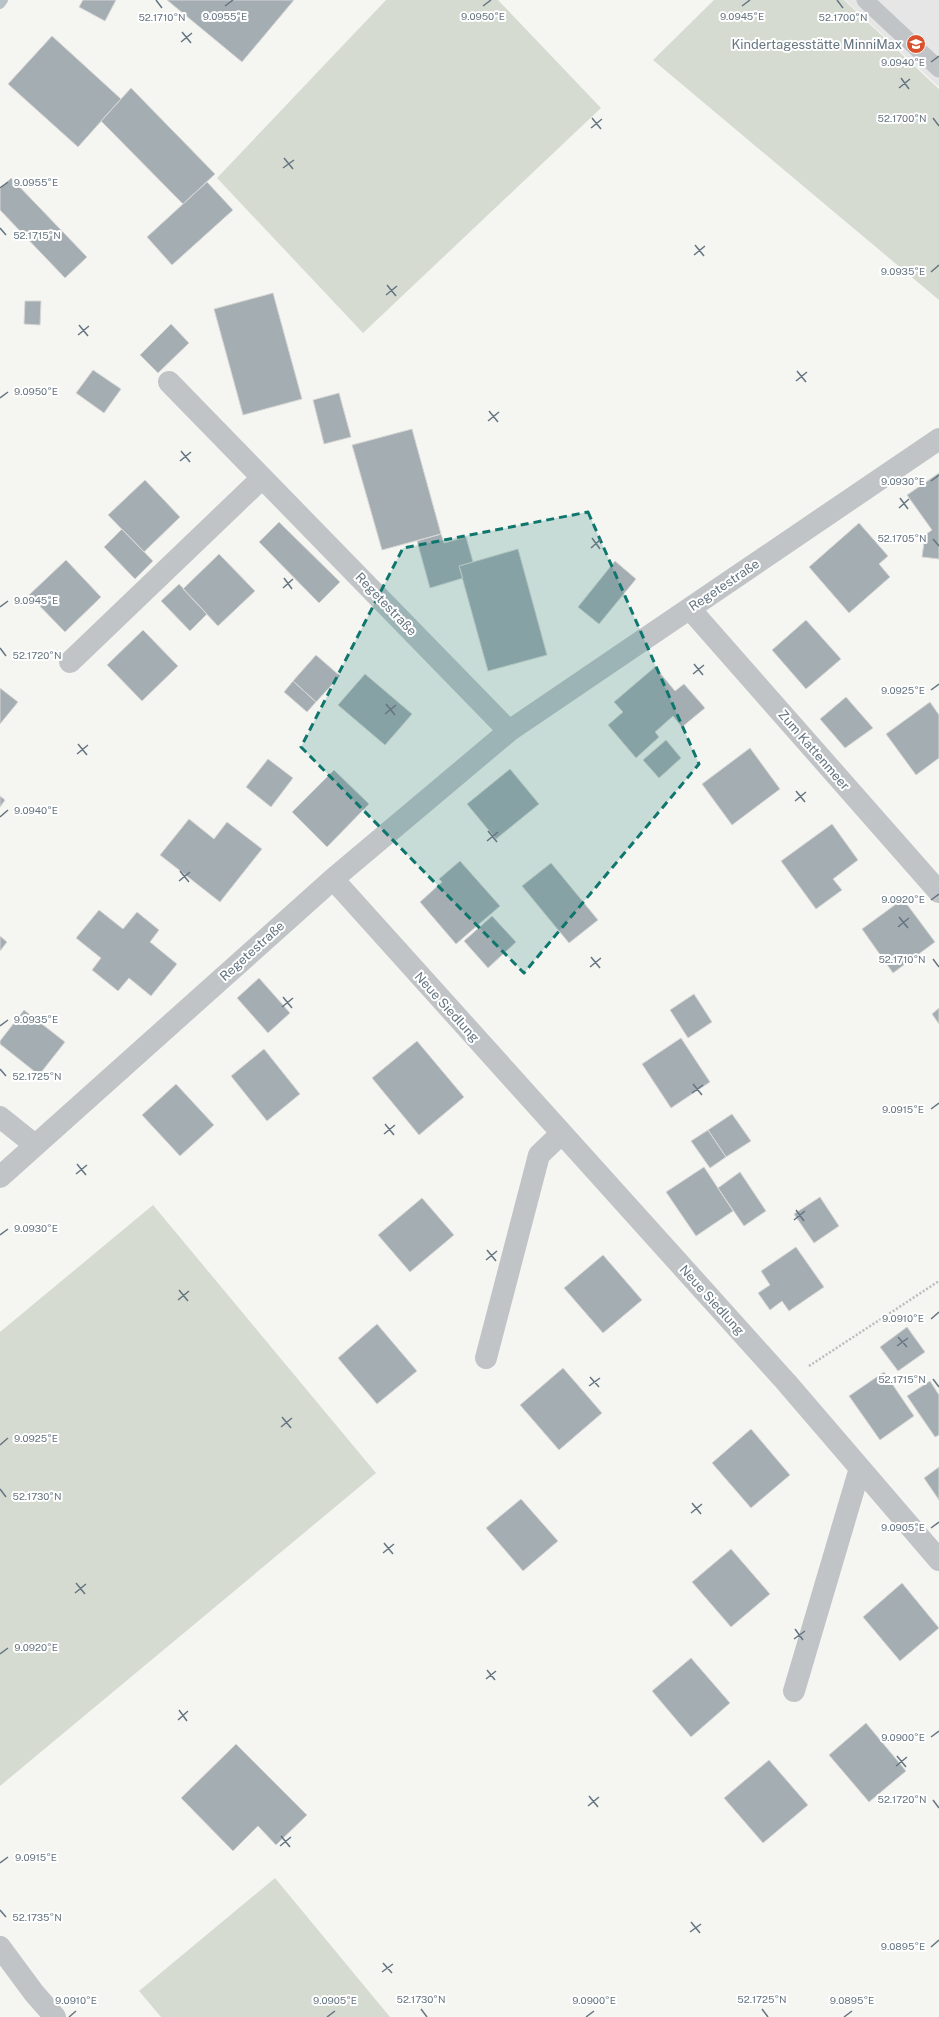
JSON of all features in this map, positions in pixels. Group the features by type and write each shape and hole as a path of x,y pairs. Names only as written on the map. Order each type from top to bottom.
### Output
{"street":[{"name":"Regetestraße","path":"169,382 509,731"},
{"name":"Regetestraße","path":"0,1177 333,879 509,731 939,439"},
{"path":"70,662 262,478"},
{"name":"Zum Kattenmeer","path":"690,609 939,892"},
{"name":"Neue Siedlung","path":"333,879 561,1134 786,1382 939,1560"},
{"path":"0,1117 35,1145"},
{"path":"486,1358 539,1155 561,1134"},
{"path":"794,1691 860,1468"},
{"path":"0,1947 34,1993 55,2017"}],"lane":[{"path":"865,0 939,69"}],"path":[{"path":"786,1382 939,1281"}],"highlighted area":[{"path":"588,512 699,764 524,973 301,747 403,548"}],"shaded area":[{"path":"386,0 498,0 601,108 363,333 217,178"},
{"path":"714,0 844,0 939,89 939,300 653,60"},
{"name":"Kindertagesstätte MinniMax","path":"845,0 939,0 939,87"},
{"path":"153,1205 376,1473 0,1786 0,1332"},
{"path":"275,1878 390,2017 161,2017 139,1991"}],"building":[{"path":"83,0 116,0 105,21 79,7"},
{"path":"167,0 294,0 242,62"},
{"path":"52,36 121,99 78,147 8,84"},
{"path":"131,88 215,174 183,204 101,121"},
{"path":"11,178 87,257 65,278 0,210 0,189"},
{"path":"207,182 233,210 172,265 147,237"},
{"path":"273,293 302,399 243,415 214,309"},
{"path":"25,301 41,301 40,325 24,324"},
{"path":"171,324 189,343 158,373 140,355"},
{"path":"93,370 121,389 104,413 76,393"},
{"path":"339,393 351,437 324,444 313,400"},
{"path":"412,429 441,534 382,550 352,445"},
{"path":"939,473 939,559 922,557 925,535 932,530 907,495"},
{"path":"145,480 180,517 144,552 108,515"},
{"path":"279,522 340,582 319,603 259,542"},
{"path":"859,523 888,556 879,564 890,577 849,613 809,567"},
{"path":"122,529 153,561 135,579 104,547"},
{"path":"441,534 444,543 466,537 473,562 459,566 463,578 430,588 417,541"},
{"path":"518,549 547,655 488,671 459,566"},
{"path":"219,554 255,591 218,626 183,589"},
{"path":"66,560 101,597 65,632 29,595"},
{"path":"615,561 636,579 599,624 578,607"},
{"path":"179,584 207,614 190,631 161,601"},
{"path":"806,620 841,659 806,689 772,650"},
{"path":"143,630 178,666 142,701 107,665"},
{"path":"316,655 340,676 316,702 293,681"},
{"path":"655,667 675,691 684,684 705,708 682,727 673,716 655,732 659,737 636,758 608,725 623,712 614,702"},
{"path":"365,674 412,714 385,745 338,705"},
{"path":"293,681 316,702 307,712 284,692"},
{"path":"0,688 18,702 0,724"},
{"path":"846,697 873,728 845,748 820,719"},
{"path":"930,702 939,715 939,758 916,775 886,734"},
{"path":"666,740 681,758 659,778 643,760"},
{"path":"750,748 780,789 732,825 702,784"},
{"path":"268,759 293,778 271,807 246,787"},
{"path":"510,769 539,804 496,839 467,804"},
{"path":"334,770 369,804 327,847 292,812"},
{"path":"0,796 5,800 0,807"},
{"path":"189,819 214,839 227,822 262,849 220,902 160,855"},
{"path":"832,824 858,860 833,879 842,890 816,909 781,861"},
{"path":"460,861 500,906 456,944 420,902 442,882 439,879"},
{"path":"551,863 598,920 569,943 522,886"},
{"path":"903,899 935,942 893,973 862,929"},
{"path":"99,910 123,929 137,912 159,930 150,942 177,964 151,996 129,978 118,991 92,970 101,958 76,938"},
{"path":"492,916 516,942 488,968 464,941"},
{"path":"0,936 7,942 0,951"},
{"path":"259,978 290,1013 268,1033 237,998"},
{"path":"694,994 712,1022 688,1038 670,1010"},
{"path":"939,1008 939,1024 932,1014"},
{"path":"24,1010 65,1042 39,1075 0,1044 0,1041"},
{"path":"681,1038 710,1082 671,1108 642,1064"},
{"path":"417,1041 464,1097 419,1135 372,1078"},
{"path":"264,1049 300,1094 267,1121 231,1076"},
{"path":"176,1084 214,1125 180,1156 142,1115"},
{"path":"732,1114 751,1141 726,1157 708,1130"},
{"path":"708,1130 726,1157 710,1168 691,1141"},
{"path":"704,1167 733,1211 696,1236 666,1192"},
{"path":"740,1172 766,1211 744,1226 718,1188"},
{"path":"820,1197 839,1226 814,1243 794,1214"},
{"path":"422,1198 454,1235 410,1272 378,1235"},
{"path":"796,1247 824,1287 789,1311 782,1301 770,1310 758,1293 770,1285 761,1271"},
{"path":"603,1255 642,1300 603,1333 564,1288"},
{"path":"377,1324 417,1371 377,1404 338,1358"},
{"path":"907,1327 925,1352 898,1371 880,1347"},
{"path":"563,1368 602,1413 559,1450 520,1405"},
{"path":"884,1372 914,1416 880,1440 849,1396"},
{"path":"930,1381 939,1395 939,1435 935,1437 907,1396"},
{"path":"751,1429 790,1475 751,1508 712,1463"},
{"path":"939,1467 939,1500 924,1478"},
{"path":"521,1499 558,1541 523,1571 486,1528"},
{"path":"731,1549 770,1594 731,1627 692,1582"},
{"path":"902,1583 939,1628 900,1661 863,1617"},
{"path":"691,1658 730,1703 691,1737 652,1691"},
{"path":"866,1723 906,1771 869,1802 829,1755"},
{"path":"236,1744 307,1815 276,1845 258,1826 233,1851 181,1798"},
{"path":"769,1760 808,1805 763,1843 724,1798"}],"waterway":[{"path":"0,4 3,0"}],"place":[{"name":"Kindertagesstätte MinniMax","path":"916,44"}]}
